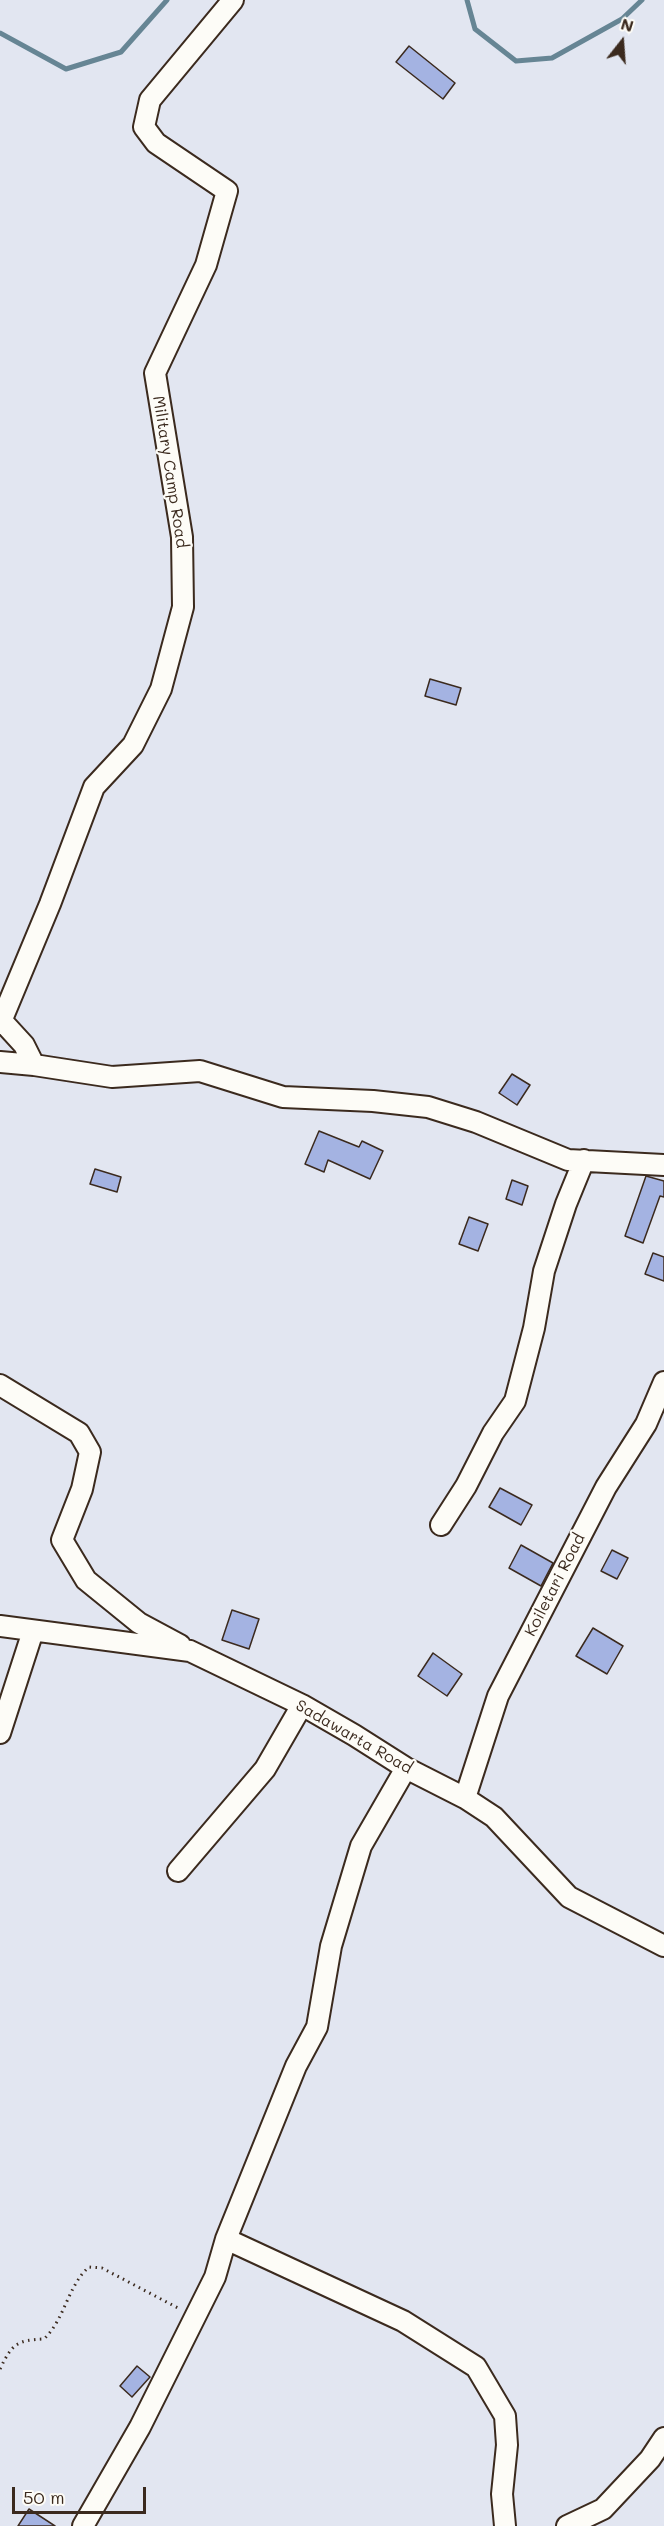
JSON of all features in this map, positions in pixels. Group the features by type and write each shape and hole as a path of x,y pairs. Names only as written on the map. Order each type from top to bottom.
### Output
{"street":[{"name":"Military Camp Road","path":"1,1023 50,904 94,787 133,745 160,689 183,607 182,537 155,373 206,265 226,191 156,143 144,126 150,100 233,0"},
{"path":"1,1023 24,1045 34,1065"},
{"path":"0,1062 112,1077 200,1071 283,1097 373,1101 428,1107 476,1122 568,1160 664,1165"},
{"path":"441,1525 466,1486 493,1432 514,1401 534,1328 544,1271 566,1204 584,1160"},
{"name":"Koiletari Road","path":"465,1798 498,1696 606,1487 646,1424 664,1382"},
{"path":"0,1385 79,1433 90,1452 81,1489 62,1540 86,1580 139,1623 190,1651"},
{"name":"Sadawarta Road","path":"0,1626 190,1651 302,1705 406,1768 465,1798 494,1817 569,1897 664,1946"},
{"path":"0,1733 33,1631"},
{"path":"178,1871 265,1769 302,1705"},
{"path":"83,2526 140,2427 215,2277 226,2239 296,2066 317,2027 331,1946 362,1846 406,1768"},
{"path":"226,2239 403,2321 476,2367 505,2416 507,2445 502,2494 505,2526"},
{"path":"567,2526 603,2509 650,2459 664,2438"}],"path":[{"path":"0,2369 10,2349 24,2340 44,2339 52,2332 80,2274 89,2267 102,2268 196,2318"}],"building":[{"path":"409,46 455,83 443,99 396,62"},
{"path":"430,679 461,688 456,705 425,696"},
{"path":"512,1074 530,1085 517,1105 499,1093"},
{"path":"319,1131 359,1147 362,1141 383,1151 370,1179 328,1160 324,1172 305,1164"},
{"path":"95,1169 121,1177 117,1192 90,1184"},
{"path":"646,1176 664,1181 664,1197 660,1196 643,1243 625,1236"},
{"path":"512,1180 528,1186 522,1205 506,1199"},
{"path":"469,1217 488,1224 478,1251 459,1244"},
{"path":"653,1253 664,1257 664,1281 645,1274"},
{"path":"500,1488 532,1505 521,1525 489,1507"},
{"path":"521,1545 553,1563 541,1586 509,1568"},
{"path":"612,1550 628,1558 617,1579 601,1571"},
{"path":"232,1610 259,1619 249,1649 222,1640"},
{"path":"593,1628 623,1646 607,1674 576,1656"},
{"path":"433,1653 462,1674 447,1696 418,1676"},
{"path":"137,2366 150,2377 132,2397 120,2386"},
{"path":"29,2509 55,2526 18,2526"}],"waterway":[{"path":"0,33 66,69 121,52 167,0"},
{"path":"467,0 475,29 516,61 552,58 622,19 642,0"}]}
